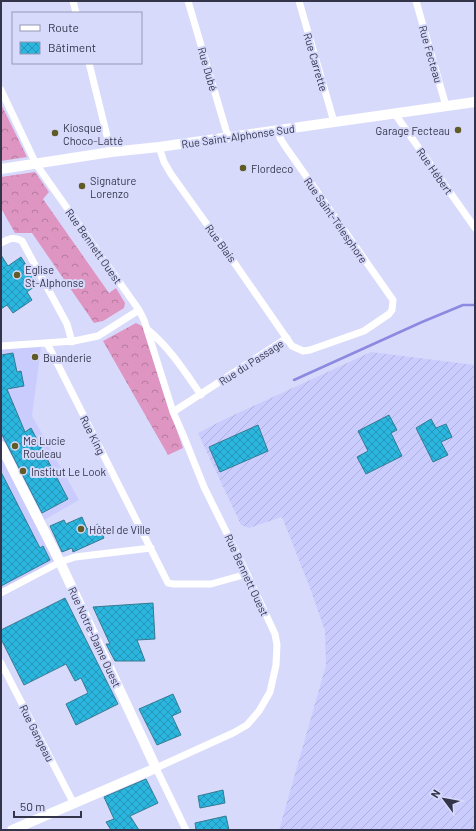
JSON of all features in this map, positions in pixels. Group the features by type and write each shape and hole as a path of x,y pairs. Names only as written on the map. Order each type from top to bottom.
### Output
{"street":[{"path":"73,1 76,12"},
{"name":"Rue Dubé","path":"188,1 228,137"},
{"name":"Rue Carrette","path":"299,1 334,122"},
{"name":"Rue Fecteau","path":"416,1 446,106"},
{"path":"89,64 111,152"},
{"name":"Rue Bennett Ouest","path":"1,90 36,164 139,310 148,330 173,412 204,487 248,574 275,634 276,665 270,692 259,711 247,725 233,733 156,768"},
{"name":"Rue Saint-Alphonse Sud","path":"1,169 111,152 159,147 475,102"},
{"name":"Rue Hébert","path":"395,114 475,228"},
{"name":"Rue Saint-Télesphore","path":"279,130 280,138 285,146 393,300 392,310"},
{"name":"Rue Blais","path":"159,147 164,162 171,174 287,338"},
{"path":"1,243 13,238 18,238 22,241 67,324 72,342"},
{"path":"1,346 72,342 98,336 139,310"},
{"name":"Rue du Passage","path":"173,412 287,338 292,346 297,349 303,351 310,350 364,331 392,310"},
{"name":"Rue Bennett Ouest","path":"148,330 170,352 201,395"},
{"name":"Rue King","path":"47,343 168,583 211,584 248,574"},
{"name":"Rue Notre-Dame Ouest","path":"1,446 60,562 186,830"},
{"path":"1,593 60,562 75,556 151,548"},
{"name":"Rue Gangeau","path":"1,663 74,804"},
{"path":"12,830 156,768"}],"shaded area":[{"path":"41,347 32,416 79,500 44,520 63,556 1,591 1,350"},
{"path":"371,352 475,365 475,830 279,830 326,665 325,631 282,517 249,528 241,525 198,433 225,419"}],"green space":[{"path":"1,104 27,157 1,161"},
{"path":"35,172 49,192 43,199 109,293 116,288 125,303 124,308 103,321 94,323 32,233 15,233 1,208 1,177"},
{"path":"136,323 144,327 162,388 183,448 168,455 103,341"}],"building":[{"name":"Eglise St-Alphonse","path":"1,255 8,266 21,257 38,284 27,292 32,300 13,313 7,305 1,309"},
{"path":"13,353 17,372 21,371 24,386 7,389 25,432 31,428 68,499 42,513 1,433 1,355"},
{"path":"389,415 397,430 391,433 402,456 366,474 357,457 368,451 358,431"},
{"path":"431,419 436,428 446,424 452,437 441,442 448,455 433,462 416,428"},
{"path":"258,425 268,451 220,472 209,447"},
{"path":"1,472 40,548 43,546 50,560 1,586"},
{"path":"82,517 87,529 98,524 104,538 73,552 72,548 62,552 50,526 64,520 66,524"},
{"path":"65,598 118,704 76,725 66,704 88,693 81,678 75,681 66,664 24,685 1,639 1,630"},
{"path":"153,603 155,639 137,640 145,661 115,661 106,644 110,644 93,607"},
{"path":"173,694 181,712 172,716 181,735 157,745 139,709"},
{"path":"146,779 158,803 130,816 139,830 111,830 106,822 114,819 104,797"},
{"path":"223,790 225,803 200,808 198,796"},
{"path":"226,816 229,830 196,830 195,823"}],"waterway":[{"path":"294,380 463,305 475,305"}],"place":[{"name":"Garage Fecteau","path":"458,130"},
{"name":"Kiosque Choco-Latté","path":"55,133"},
{"name":"Flordeco","path":"243,168"},
{"name":"Signature Lorenzo","path":"82,186"},
{"name":"Eglise St-Alphonse","path":"17,275"},
{"name":"Buanderie","path":"35,357"},
{"name":"Me Lucie Rouleau","path":"15,446"},
{"name":"Institut Le Look","path":"23,471"},
{"name":"Hôtel de Ville","path":"81,529"}]}
